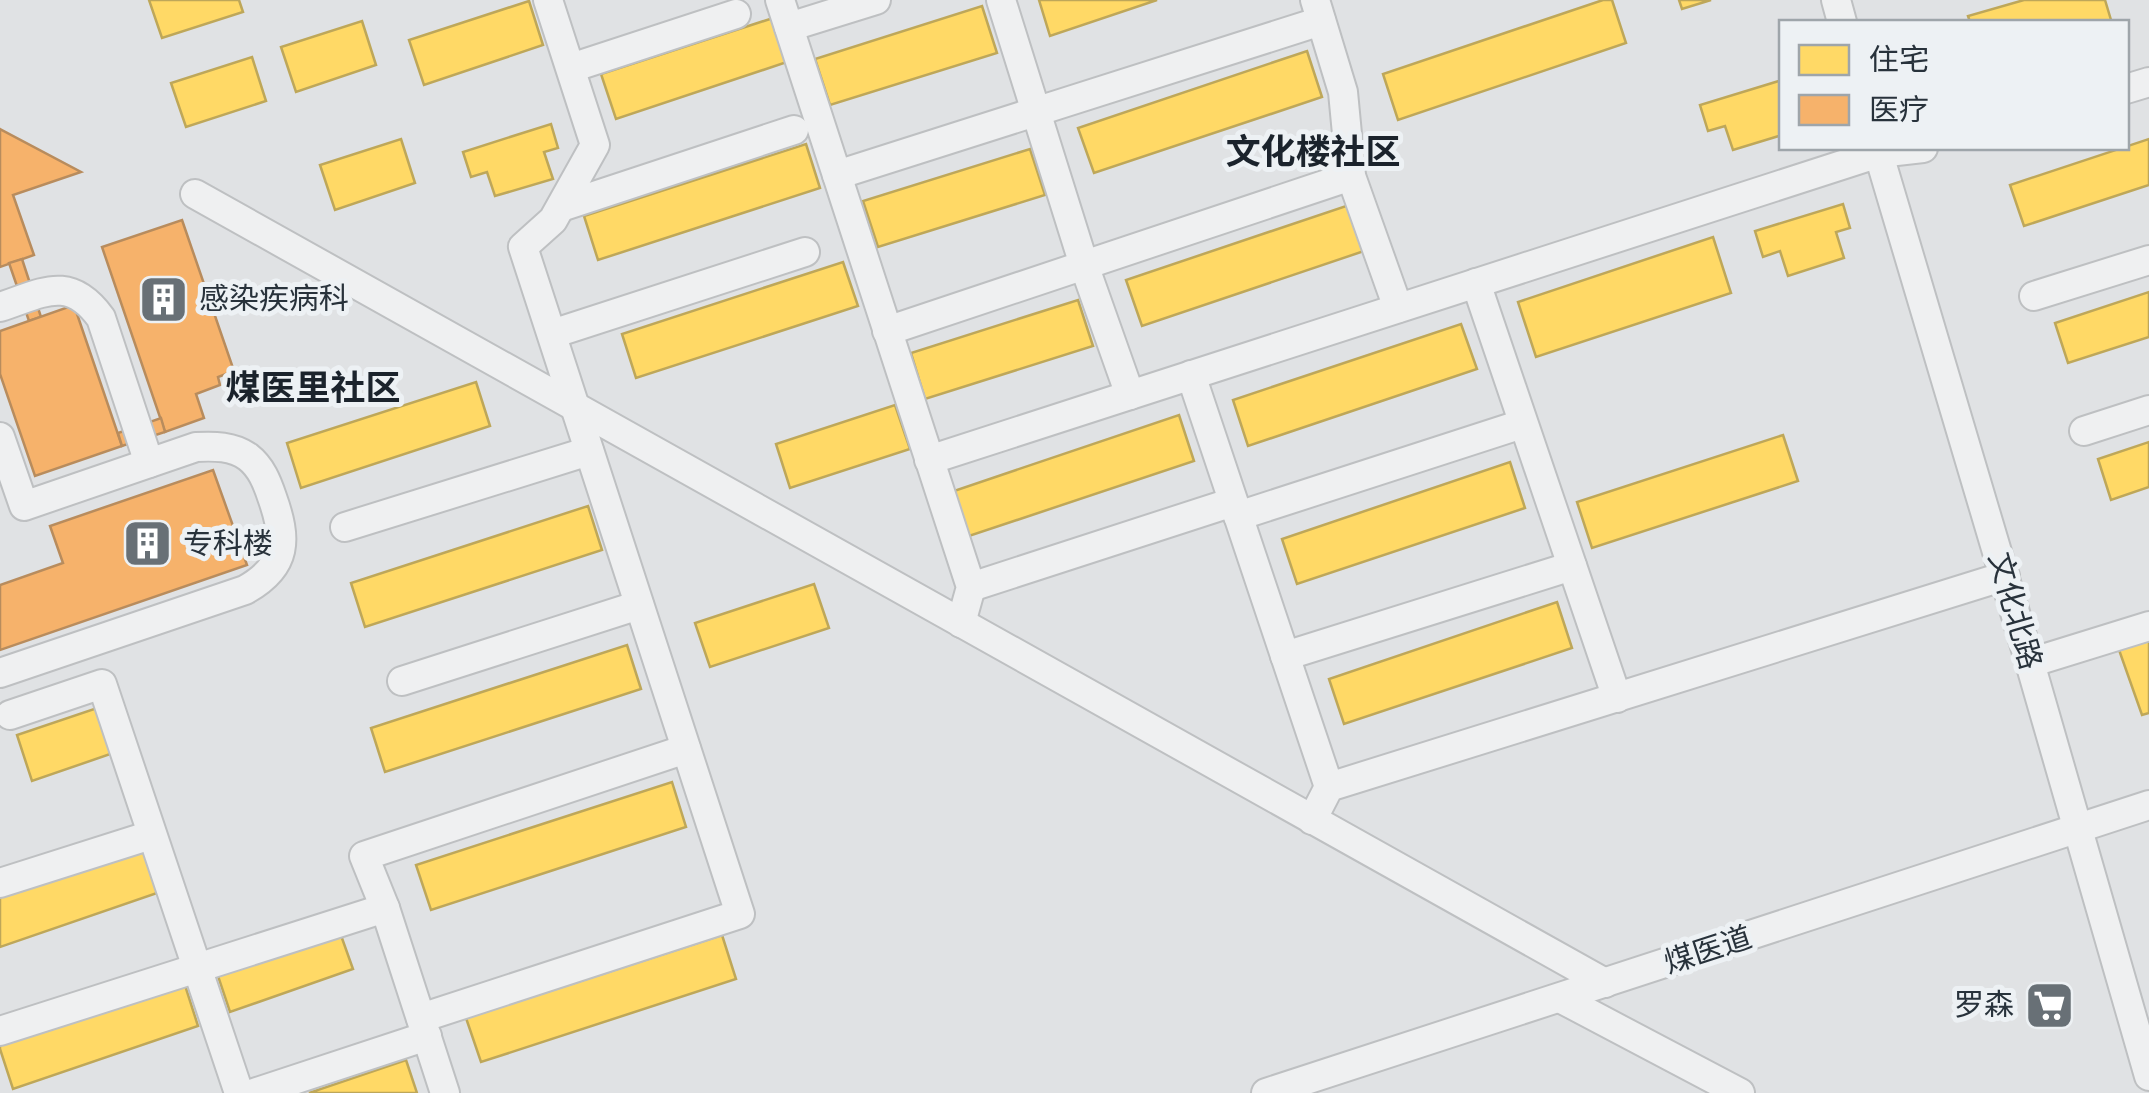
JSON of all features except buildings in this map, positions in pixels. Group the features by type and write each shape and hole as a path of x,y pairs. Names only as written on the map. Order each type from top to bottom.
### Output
{"street":[{"path":"254,1093 424,1027 740,914 523,246 553,220 595,145 548,0"},
{"path":"780,0 971,587 961,623"},
{"path":"789,27 876,0"},
{"path":"1001,0 1084,265 1130,395"},
{"path":"837,175 1036,112 1318,10 1343,92 1351,176 1398,308"},
{"path":"570,68 736,14"},
{"path":"560,207 794,130"},
{"path":"929,460 1878,150"},
{"name":"文化北路","path":"1878,150 2149,1076"},
{"path":"887,331 1351,176"},
{"path":"195,194 1606,984"},
{"path":"552,334 805,252"},
{"path":"2034,296 2149,260"},
{"path":"1476,283 1616,698"},
{"path":"0,307 57,288 74,292 89,302 101,318 149,463"},
{"path":"1191,375 1328,787 1312,820"},
{"path":"2084,431 2149,410"},
{"path":"971,587 1522,424"},
{"path":"0,437 24,506 196,447 215,446 249,458 266,479 282,525 282,545 272,570 246,590 0,674"},
{"path":"345,527 590,451"},
{"path":"1285,656 1572,566"},
{"path":"1328,787 2005,576"},
{"path":"402,681 640,605"},
{"path":"2030,663 2149,626"},
{"path":"10,715 102,684 238,1093"},
{"path":"446,1093 364,856 686,750"},
{"name":"煤医道","path":"1266,1093 2149,805"},
{"path":"0,884 151,835"},
{"path":"0,1030 385,908"},
{"path":"1560,998 1740,1093"}],"place":[{"name":"感染疾病科","path":"164,299"},
{"name":"专科楼","path":"148,544"},
{"name":"罗森","path":"2049,1005"}],"district":[{"name":"文化楼社区","path":"1313,152"},
{"name":"煤医里社区","path":"313,388"}]}
